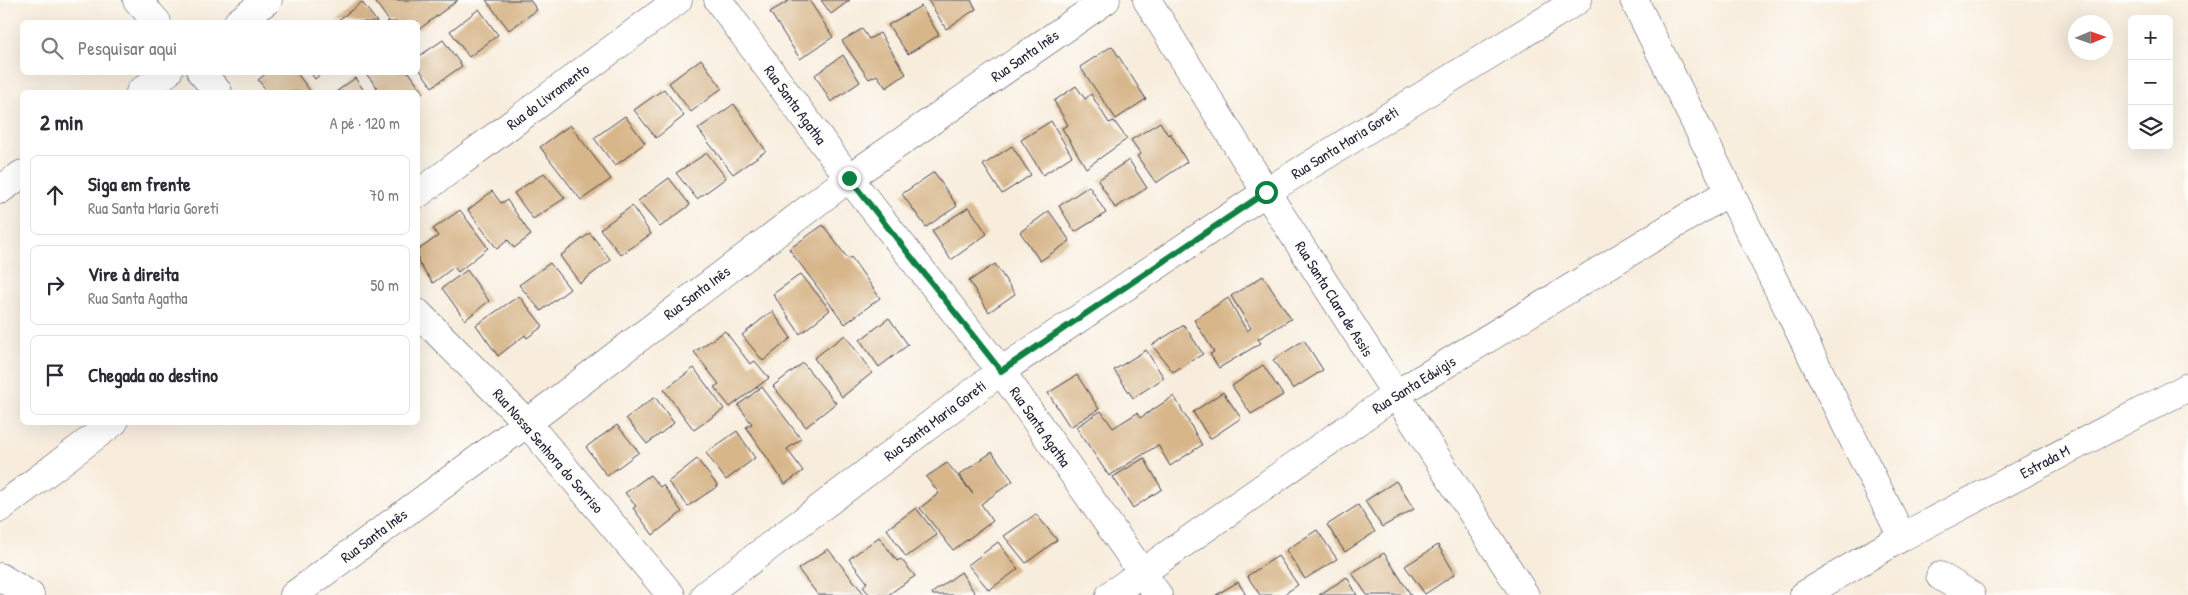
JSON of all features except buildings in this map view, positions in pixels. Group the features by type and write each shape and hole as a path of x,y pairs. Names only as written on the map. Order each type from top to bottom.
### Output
{"street":[{"path":"137,0 155,20"},
{"path":"241,20 268,0"},
{"name":"Rua do Livramento","path":"420,193 678,0"},
{"name":"Rua Santa Agatha","path":"718,0 849,178 1001,371 1158,595"},
{"name":"Rua Santa Inês","path":"294,595 527,423 849,178 1106,0"},
{"name":"Rua Santa Clara de Assis","path":"1147,0 1266,192 1525,595"},
{"name":"Rua Santa Maria Goreti","path":"705,595 1001,371 1266,192 1578,0"},
{"path":"1634,0 1902,537"},
{"path":"143,90 164,75"},
{"path":"204,75 216,90"},
{"path":"0,190 20,175"},
{"name":"Rua Santa Edwigis","path":"1110,595 1395,395 1730,191"},
{"name":"Rua Nossa Senhora do Sorriso","path":"420,315 527,423 671,595"},
{"name":"Estrada M","path":"1804,595 1902,537 2188,387"},
{"path":"0,508 110,425"},
{"path":"0,576 30,595"},
{"path":"1940,576 1971,595"}],"route":[{"path":"849,178 1001,371 1266,192"}]}
